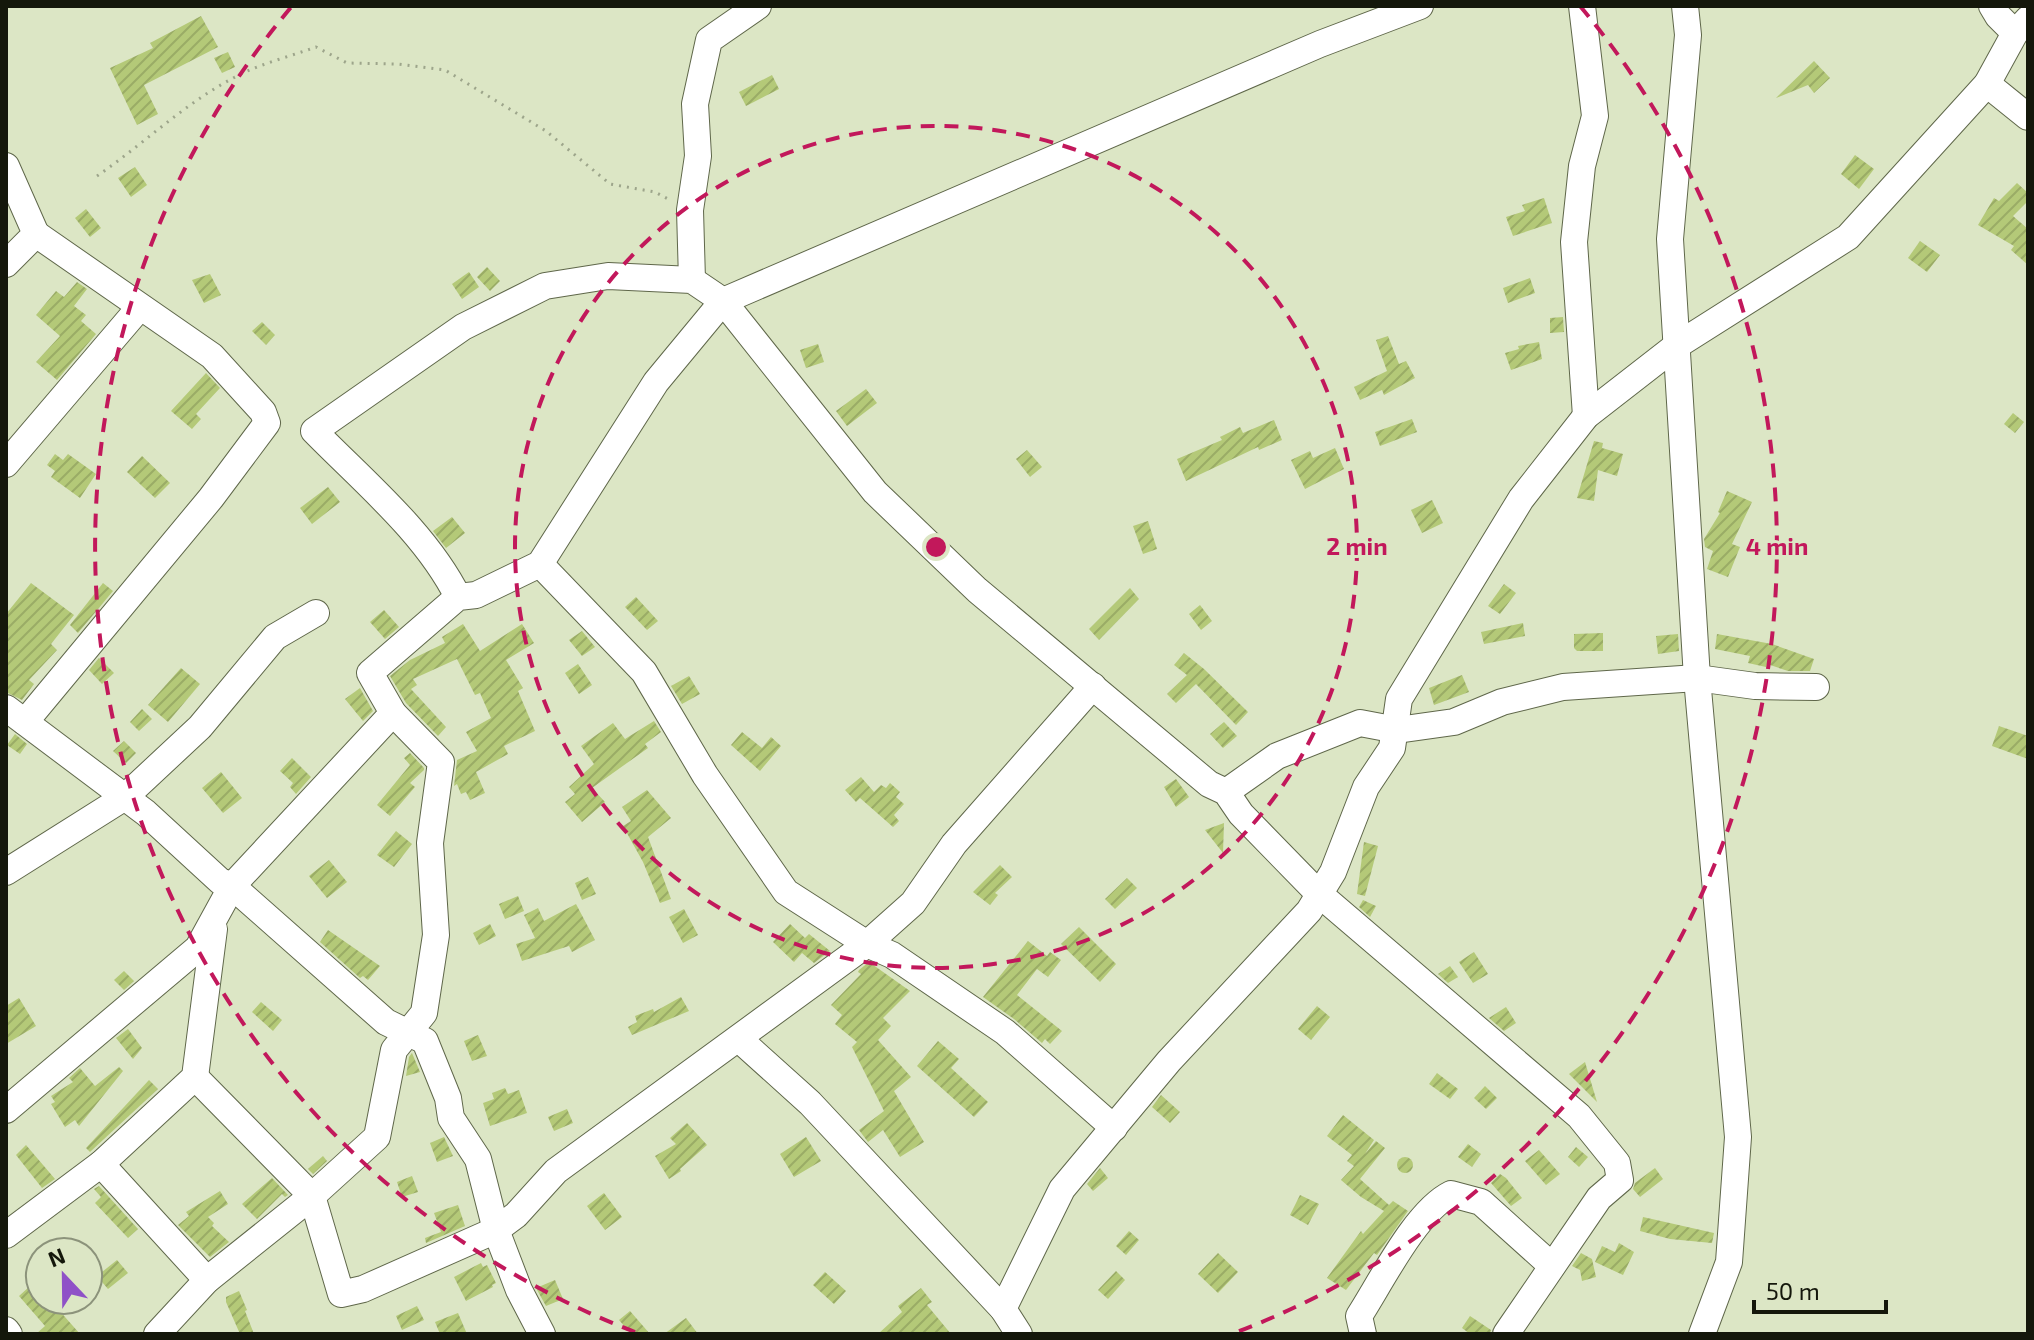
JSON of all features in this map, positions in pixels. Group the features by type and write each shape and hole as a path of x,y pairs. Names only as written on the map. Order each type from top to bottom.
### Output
{"street":[{"path":"692,280 690,210 698,156 695,104 709,40 758,6"},
{"path":"164,1331 207,1280 312,1196 377,1137 394,1050 424,1013 436,935 430,843 441,762 393,713 370,673 458,597 476,595 540,564 656,382 723,301 1320,44 1420,6"},
{"path":"1582,6 1595,116 1582,166 1574,242 1586,416"},
{"path":"1685,6 1688,35 1670,239 1697,678 1738,1137 1729,1262 1702,1334"},
{"path":"1003,1309 1062,1189 1169,1061 1309,911 1333,872 1366,787 1392,748 1397,730 1399,699 1521,499 1586,416 1676,346 1848,237 1987,84 2022,26 1998,16 1992,6"},
{"path":"1987,84 2028,117"},
{"path":"6,166 36,234 212,356 263,412 267,423 211,498 16,715 146,813 220,881 232,886 386,1022 425,1041 448,1098 451,1118 478,1159 496,1230 519,1290 542,1334"},
{"path":"6,264 36,234"},
{"path":"458,597 449,579 411,531 314,431 463,327 545,286 608,276 692,280 723,301 875,492 977,590 1209,784 1226,792 1241,814 1318,893 1579,1116 1617,1163 1620,1180 1599,1198 1506,1334"},
{"path":"6,464 140,307"},
{"path":"540,564 644,672 705,775 786,892 867,944 892,955 1005,1032 1114,1128"},
{"path":"6,872 125,797 200,727 275,637 316,613"},
{"path":"1226,792 1277,756 1360,723 1397,730 1454,722 1502,702 1563,687 1697,678 1755,686 1816,687"},
{"path":"195,1077 312,1196 341,1294 363,1289 496,1230 516,1215 556,1171 867,944 913,903 954,844 1093,686"},
{"path":"6,1110 198,948 232,886 393,713"},
{"path":"6,1235 101,1164 195,1077 216,915"},
{"path":"739,1039 810,1103 1003,1309 1019,1334"},
{"path":"101,1164 207,1280"},
{"path":"1363,1334 1359,1316 1413,1231 1437,1201 1451,1194 1481,1202 1552,1266"}],"path":[{"path":"97,176 140,147 166,122 239,75 316,47 347,63 397,64 445,70 546,131 610,184 655,192 690,210"}],"building":[{"path":"201,16 218,47 144,85 158,114 137,125 110,68 153,48 150,43"},
{"path":"228,52 235,67 222,73 214,58"},
{"path":"1814,61 1830,78 1814,93 1808,85 1776,98"},
{"path":"772,75 779,89 746,106 739,92"},
{"path":"1855,155 1874,169 1859,189 1841,174"},
{"path":"135,167 147,185 131,197 118,178"},
{"path":"2017,183 2028,193 2028,201 2013,216 2028,229 2028,265 2011,250 2014,246 1978,225 1994,198 1999,201"},
{"path":"1544,198 1552,223 1513,236 1506,217 1525,211 1522,205"},
{"path":"86,209 101,228 90,237 75,218"},
{"path":"1920,241 1940,255 1927,272 1908,258"},
{"path":"487,267 500,281 490,291 477,277"},
{"path":"469,272 479,287 462,299 452,284"},
{"path":"210,274 221,295 204,303 192,280"},
{"path":"1530,278 1535,293 1508,303 1503,288"},
{"path":"77,282 87,289 74,306 86,315 81,321 96,334 57,380 36,362 60,336 36,315 56,291 64,297"},
{"path":"1563,317 1564,332 1550,333 1550,318"},
{"path":"262,322 275,335 266,345 252,331"},
{"path":"1388,336 1399,364 1406,361 1415,378 1384,395 1382,390 1360,400 1354,387 1387,371 1376,340"},
{"path":"1539,342 1542,359 1511,370 1505,353 1519,349 1518,346"},
{"path":"818,344 824,362 806,368 800,350"},
{"path":"206,373 220,388 196,414 201,419 192,429 171,411"},
{"path":"866,389 877,403 847,426 836,411"},
{"path":"2013,413 2024,422 2015,433 2004,424"},
{"path":"1412,419 1417,432 1380,446 1375,432"},
{"path":"1274,420 1282,440 1259,450 1258,447 1186,481 1177,459 1222,440 1220,437 1240,427 1243,433"},
{"path":"1594,441 1603,443 1602,448 1623,454 1617,476 1598,470 1594,501 1577,498"},
{"path":"1335,448 1344,469 1305,489 1291,460 1310,451 1313,458"},
{"path":"1027,450 1042,467 1030,477 1016,459"},
{"path":"55,454 63,460 68,454 96,474 80,498 51,477 55,471 47,465"},
{"path":"142,456 170,483 155,498 127,472"},
{"path":"328,487 340,502 312,524 300,508"},
{"path":"1727,491 1752,502 1732,544 1740,547 1728,577 1707,569 1713,551 1705,547 1704,539 1720,513"},
{"path":"1432,500 1443,523 1422,533 1411,510"},
{"path":"452,517 465,533 446,548 433,531"},
{"path":"1148,521 1157,549 1143,554 1133,526"},
{"path":"31,583 74,615 51,644 57,650 29,680 34,684 22,700 6,692 6,614"},
{"path":"103,583 113,591 78,633 70,625"},
{"path":"1504,584 1516,593 1500,614 1488,606"},
{"path":"1130,588 1139,599 1099,640 1089,629"},
{"path":"636,597 658,621 647,630 625,607"},
{"path":"1200,605 1212,621 1201,630 1189,614"},
{"path":"384,610 399,627 385,639 370,622"},
{"path":"1523,623 1525,636 1484,644 1481,632"},
{"path":"463,624 480,651 522,624 534,643 506,660 523,688 518,691 535,731 504,746 508,754 476,772 485,793 470,800 466,792 461,794 457,784 454,786 457,760 477,751 466,732 491,718 480,693 475,695 457,659 413,679 417,685 411,689 446,727 438,736 406,703 390,676 410,660 445,643 442,637"},
{"path":"582,631 595,647 582,656 569,640"},
{"path":"1603,633 1603,651 1577,651 1574,648 1574,634"},
{"path":"1678,634 1679,651 1658,654 1656,636"},
{"path":"1717,634 1772,644 1814,659 1810,671 1788,671 1767,664 1766,667 1748,663 1750,656 1715,649"},
{"path":"1184,653 1248,712 1236,725 1196,684 1176,703 1167,694 1187,675 1174,665"},
{"path":"99,658 114,673 102,684 89,670"},
{"path":"578,664 592,685 579,694 565,673"},
{"path":"181,668 200,684 168,722 148,705"},
{"path":"1462,675 1469,692 1434,705 1429,688"},
{"path":"689,676 700,694 682,704 671,686"},
{"path":"360,688 373,711 363,721 345,699"},
{"path":"142,709 152,719 139,731 130,722"},
{"path":"654,721 661,732 645,744 648,748 592,788 605,802 582,822 565,802 575,794 569,787 594,764 581,746 613,723 625,739"},
{"path":"1224,722 1237,736 1223,748 1210,734"},
{"path":"1999,726 2028,736 2028,759 1992,746"},
{"path":"742,732 762,748 771,737 781,746 760,771 731,745"},
{"path":"15,734 27,744 20,754 7,745"},
{"path":"124,741 136,753 126,763 113,751"},
{"path":"410,753 424,770 410,783 415,787 390,816 377,805 410,765 404,758"},
{"path":"292,758 311,777 296,794 290,787 293,783 280,771"},
{"path":"221,772 242,798 223,813 202,788"},
{"path":"861,777 874,792 881,785 886,788 890,783 900,792 896,797 904,804 894,815 899,821 893,827 860,798 856,802 845,790"},
{"path":"1176,779 1189,797 1176,807 1164,787"},
{"path":"647,790 671,818 648,837 671,899 660,903 643,862 623,826 631,821 622,807"},
{"path":"1224,823 1223,853 1205,830"},
{"path":"396,831 412,844 394,867 377,855"},
{"path":"1364,842 1378,846 1365,896 1357,894"},
{"path":"329,860 347,882 327,898 309,876"},
{"path":"1000,865 1012,877 995,893 998,895 990,905 973,892"},
{"path":"588,877 596,894 582,900 575,883"},
{"path":"1127,878 1137,888 1115,909 1105,899"},
{"path":"518,896 524,911 505,919 499,904"},
{"path":"1363,900 1376,906 1370,917 1359,907"},
{"path":"576,904 595,940 572,952 569,946 522,961 516,944 535,938 524,915 538,908 544,921"},
{"path":"684,909 698,935 683,943 669,917"},
{"path":"490,924 496,936 479,945 473,933"},
{"path":"790,924 805,938 809,934 830,951 814,963 802,953 794,962 773,942"},
{"path":"1079,927 1116,964 1100,982 1061,944"},
{"path":"328,930 380,966 368,980 363,976 360,978 320,942"},
{"path":"1028,941 1047,956 1050,952 1061,960 1048,977 1037,969 1017,995 1062,1031 1050,1044 1045,1039 1042,1043 983,997"},
{"path":"1474,952 1488,974 1473,983 1459,962"},
{"path":"869,962 910,991 883,1018 891,1026 878,1040 911,1077 894,1091 924,1142 900,1157 883,1130 868,1142 859,1130 884,1111 852,1047 857,1042 835,1024 842,1015 831,1005"},
{"path":"1450,966 1458,977 1448,983 1438,974"},
{"path":"124,971 134,981 124,990 114,980"},
{"path":"681,997 689,1011 632,1035 628,1027 637,1022 635,1016 653,1009 654,1012"},
{"path":"19,998 36,1026 6,1044 6,1006"},
{"path":"261,1002 282,1020 273,1031 252,1012"},
{"path":"1317,1006 1330,1017 1311,1040 1298,1029"},
{"path":"1506,1007 1516,1023 1504,1031 1489,1018"},
{"path":"128,1029 142,1048 133,1059 116,1038"},
{"path":"478,1035 487,1056 472,1061 464,1041"},
{"path":"938,1041 959,1059 951,1068 988,1102 974,1117 917,1066"},
{"path":"412,1053 420,1072 406,1076 409,1057"},
{"path":"1585,1062 1597,1102 1569,1074"},
{"path":"119,1067 123,1071 79,1126 75,1120 65,1127 51,1104 55,1102 51,1096 73,1082 69,1078 80,1068 95,1086"},
{"path":"1437,1073 1458,1089 1450,1099 1429,1084"},
{"path":"149,1080 158,1089 90,1152 86,1148"},
{"path":"1485,1086 1497,1098 1486,1109 1474,1098"},
{"path":"505,1088 508,1094 519,1090 527,1113 490,1126 483,1103 494,1099 492,1093"},
{"path":"1161,1095 1180,1112 1170,1123 1152,1107"},
{"path":"567,1109 573,1123 554,1131 548,1117"},
{"path":"1343,1115 1374,1140 1365,1154 1376,1141 1385,1148 1360,1179 1389,1205 1393,1201 1408,1211 1377,1255 1374,1253 1346,1290 1327,1278 1361,1231 1363,1234 1384,1211 1341,1180 1354,1166 1347,1161 1352,1155 1327,1136"},
{"path":"687,1123 707,1145 669,1179 655,1156 676,1144 670,1138"},
{"path":"444,1137 453,1156 437,1162 430,1143"},
{"path":"806,1137 821,1161 794,1177 780,1154"},
{"path":"1468,1144 1481,1154 1472,1167 1458,1157"},
{"path":"26,1145 55,1179 42,1188 16,1155"},
{"path":"1576,1147 1588,1157 1579,1167 1568,1157"},
{"path":"1539,1150 1560,1174 1546,1185 1525,1161"},
{"path":"323,1156 327,1161 313,1174 308,1169"},
{"path":"1402,1157 1408,1157 1413,1165 1411,1171 1402,1173 1397,1168 1397,1162"},
{"path":"1100,1168 1108,1178 1093,1191 1087,1184"},
{"path":"1655,1168 1663,1179 1640,1197 1633,1189 1635,1183"},
{"path":"1500,1174 1522,1198 1511,1206 1491,1183"},
{"path":"412,1176 418,1192 402,1197 397,1182"},
{"path":"272,1178 288,1195 285,1197 282,1194 257,1219 242,1204"},
{"path":"99,1186 138,1229 128,1238 95,1203 101,1197 94,1189"},
{"path":"220,1191 228,1204 208,1217 214,1223 212,1226 229,1242 210,1257 178,1225 189,1216 186,1212"},
{"path":"604,1193 622,1217 605,1230 587,1206"},
{"path":"1300,1195 1319,1204 1308,1225 1290,1215"},
{"path":"458,1205 465,1226 426,1243 425,1238 441,1232 434,1213"},
{"path":"1643,1217 1714,1233 1712,1243 1670,1239 1640,1231"},
{"path":"1129,1231 1139,1240 1126,1255 1116,1246"},
{"path":"1619,1243 1634,1252 1623,1275 1595,1262 1602,1246 1615,1252"},
{"path":"1218,1253 1238,1272 1218,1293 1198,1274"},
{"path":"1581,1253 1592,1259 1596,1277 1582,1281 1580,1270 1572,1266"},
{"path":"117,1260 128,1273 108,1289 104,1284 104,1270"},
{"path":"481,1263 483,1267 487,1265 496,1283 466,1301 454,1277"},
{"path":"1116,1271 1125,1280 1108,1299 1098,1290"},
{"path":"825,1272 846,1291 834,1304 813,1285"},
{"path":"555,1280 563,1299 546,1306 536,1288"},
{"path":"921,1288 932,1302 927,1305 951,1334 878,1334 902,1312 898,1306"},
{"path":"239,1291 254,1334 240,1334 226,1302 226,1297"},
{"path":"417,1306 424,1320 402,1330 396,1316"},
{"path":"630,1311 650,1334 631,1334 619,1320"},
{"path":"458,1313 467,1334 440,1334 435,1322"},
{"path":"36,1316 64,1316 80,1334 36,1334 45,1326"},
{"path":"1470,1316 1491,1330 1490,1334 1470,1334 1462,1328"},
{"path":"686,1318 698,1334 664,1334"}]}
